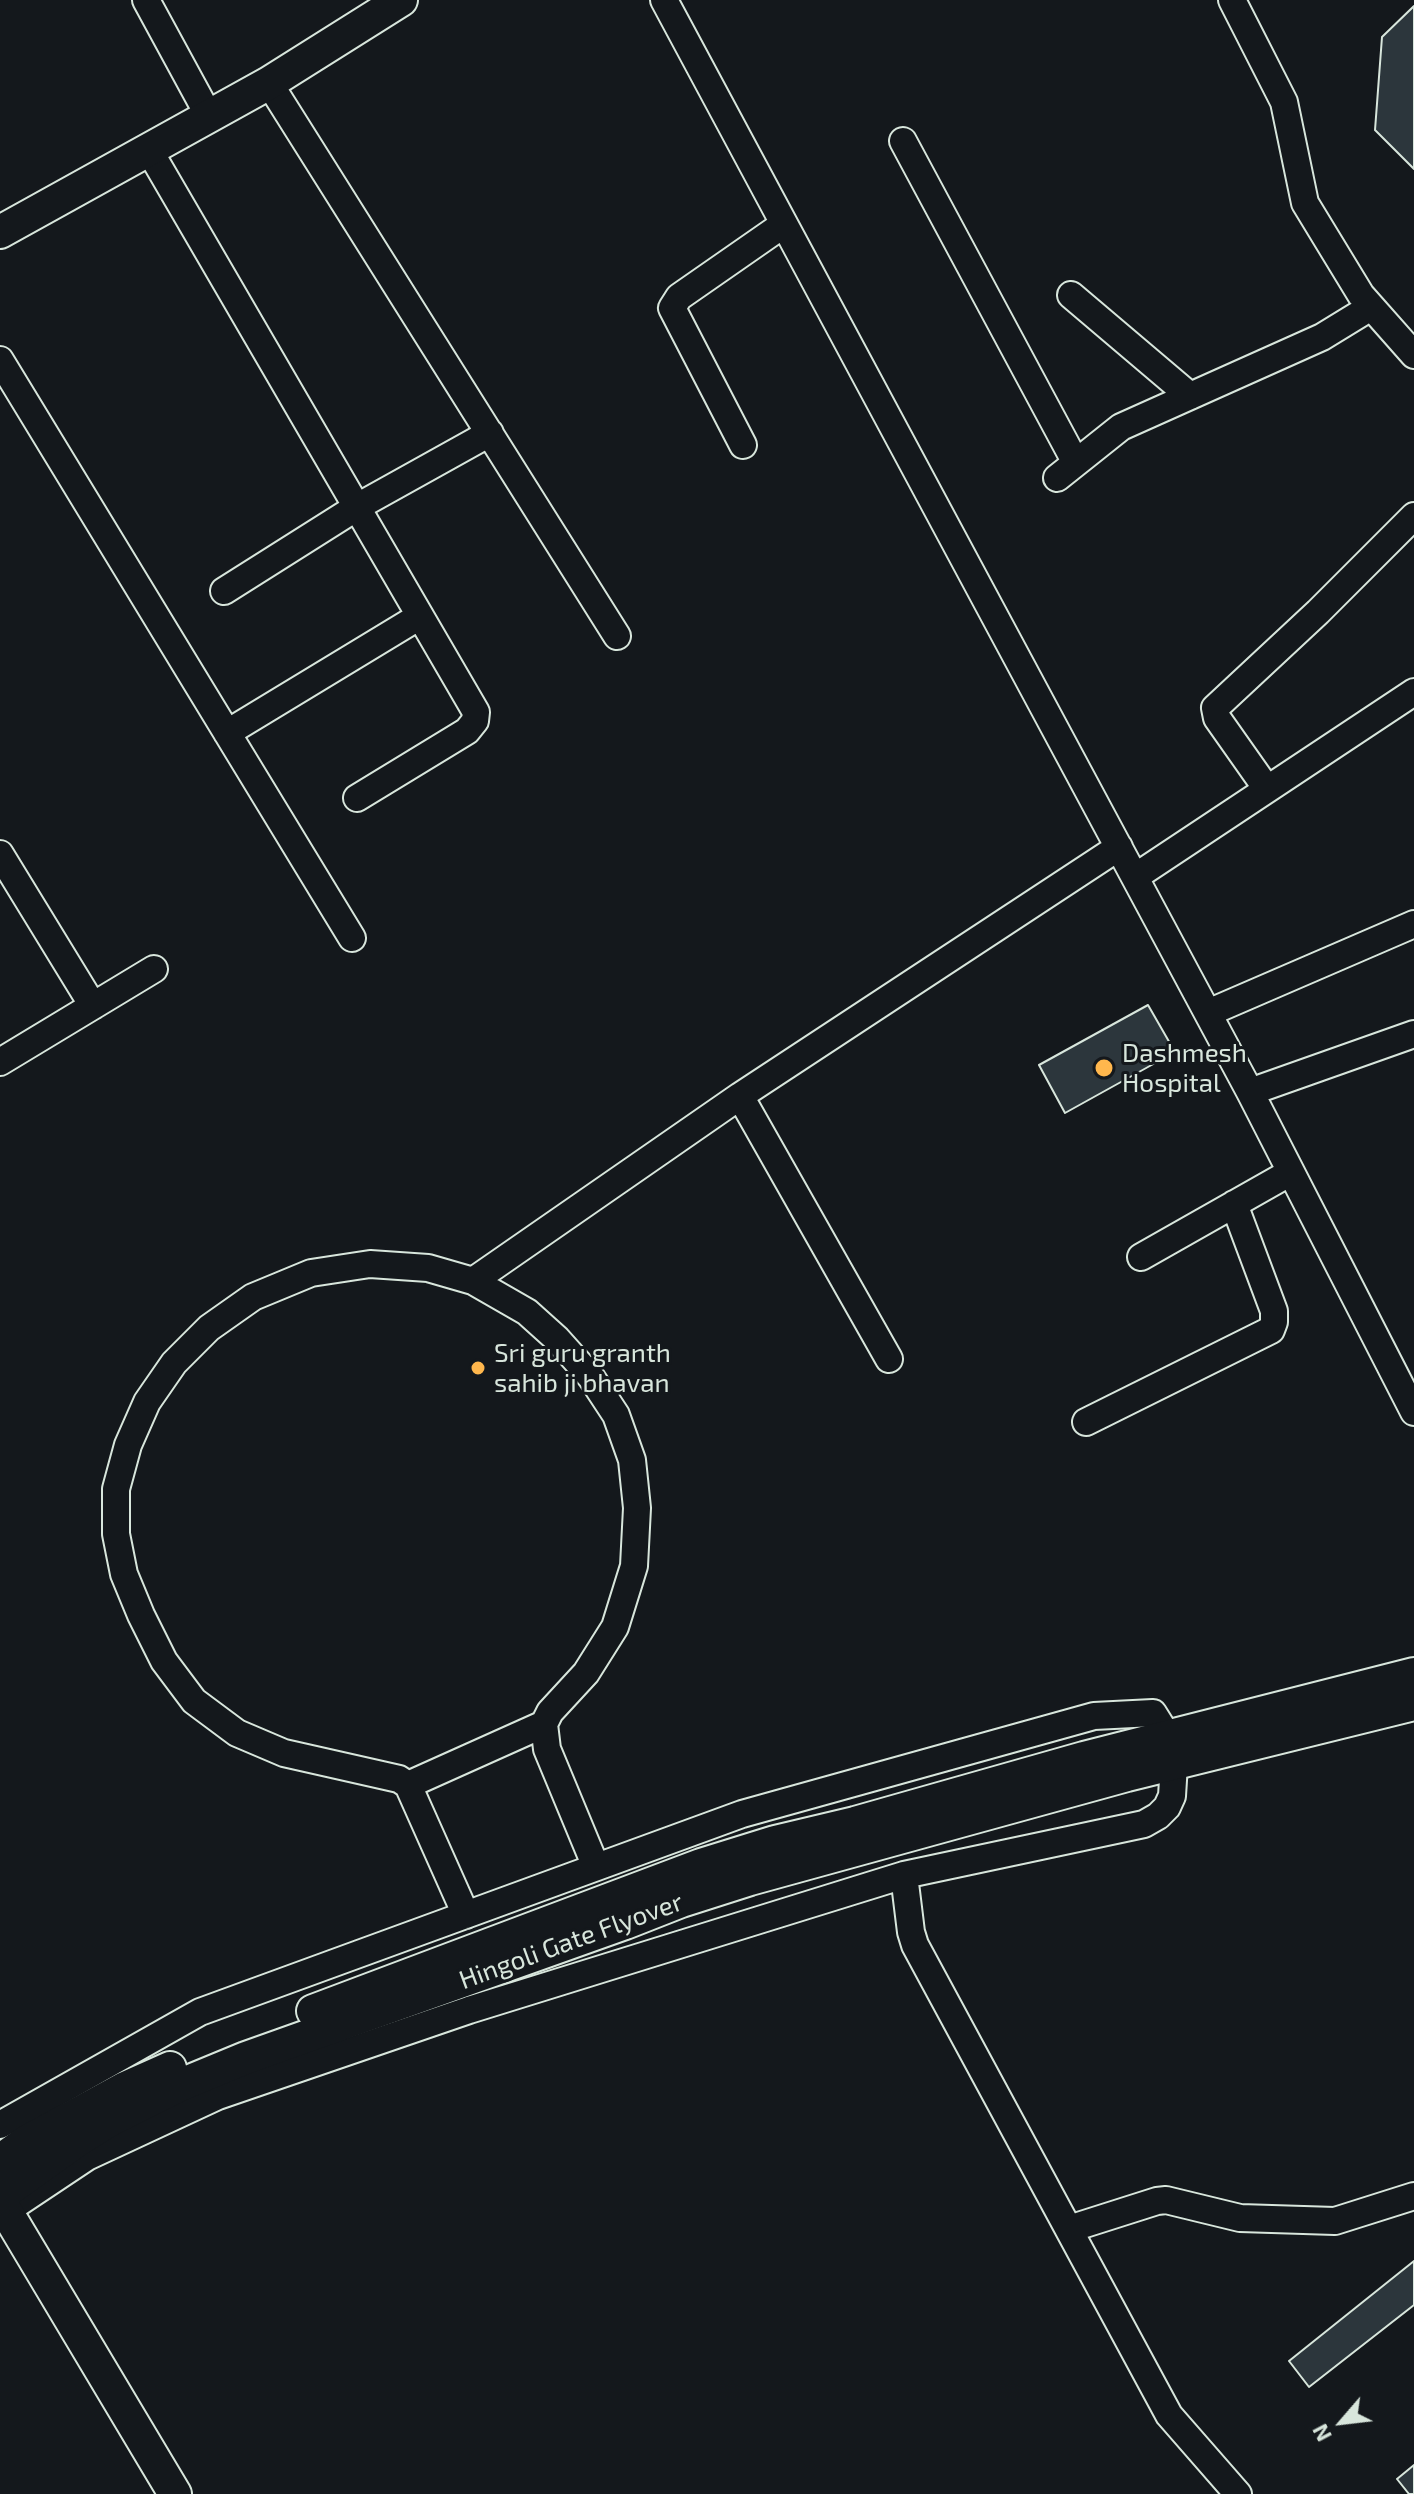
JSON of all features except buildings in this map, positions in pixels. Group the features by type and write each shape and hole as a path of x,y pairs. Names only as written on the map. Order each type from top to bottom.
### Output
{"main road":[{"path":"0,232 269,83 401,0"},
{"path":"1171,1750 1414,1674"},
{"path":"1171,1750 1414,1704"},
{"name":"Hingoli Gate Flyover","path":"2,2203 98,2128 183,2084 701,1865 775,1842 1171,1750"},
{"name":"Hingoli Gate Flyover","path":"0,2161 27,2141 125,2088 234,2040 464,1967"},
{"path":"2,2203 175,2494"}],"street":[{"path":"146,0 209,116"},
{"path":"664,0 1250,1092 1414,1412"},
{"path":"1232,0 1284,102 1305,203 1361,295 1414,355"},
{"path":"269,83 617,636"},
{"path":"903,141 1066,471 1121,427 1322,337 1371,307"},
{"path":"149,150 476,712 475,721 467,731 357,798"},
{"path":"743,445 672,308 679,297 784,224"},
{"path":"1071,295 1190,396"},
{"path":"0,360 352,938"},
{"path":"224,591 357,507 490,433"},
{"path":"1267,789 1217,718 1215,708 1318,612 1414,516"},
{"path":"227,733 420,616"},
{"path":"1135,877 1414,692"},
{"path":"473,1281 740,1096 1119,847"},
{"path":"1,858 93,1006"},
{"path":"1208,1013 1414,924"},
{"path":"0,1062 154,969"},
{"path":"1250,1092 1414,1034"},
{"path":"740,1096 889,1359"},
{"path":"1141,1257 1291,1172"},
{"path":"1086,1422 1271,1330 1274,1311 1234,1204"},
{"path":"466,1915 408,1785 399,1779 284,1753 237,1733 194,1701 164,1661 124,1574 116,1534 116,1489 128,1445 147,1402 174,1363 209,1328 253,1297 311,1273 370,1264 428,1268 473,1281 527,1312 557,1339 591,1377 616,1415 632,1460 637,1508 634,1566 615,1627 586,1673 550,1712 544,1724 547,1749 596,1867"},
{"path":"0,2125 200,2012 750,1811 1094,1716 1153,1713 1171,1750 1172,1796 1158,1816 1144,1824 904,1875 469,2010 218,2096 87,2157 2,2203"},
{"path":"408,1785 544,1724"},
{"path":"904,1875 915,1945 1169,2415 1238,2494"},
{"path":"1069,2229 1166,2200 1240,2218 1335,2221 1414,2196"}],"place":[{"name":"Dashmesh Hospital","path":"1104,1068"},
{"name":"Sri guru granth sahib ji bhavan","path":"478,1368"}]}
